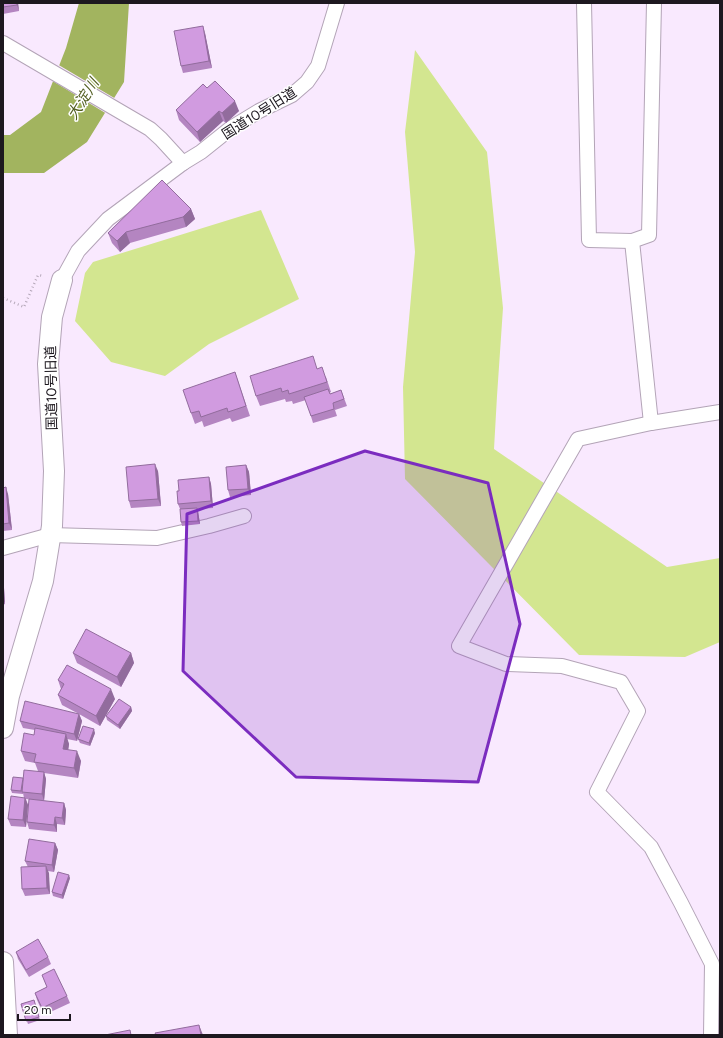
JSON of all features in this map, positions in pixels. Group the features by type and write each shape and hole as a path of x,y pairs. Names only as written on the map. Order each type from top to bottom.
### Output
{"street":[{"name":"国道10号旧道","path":"3,728 9,696 43,582 50,535 54,471 48,364 52,317 62,280 78,251 108,219 183,163 201,152 231,128 259,111 292,95 307,82 318,66 337,3"},
{"path":"584,3 589,240 632,241 649,235 654,3"},
{"path":"3,43 150,129 183,163"},
{"path":"632,241 651,423"},
{"path":"711,1035 712,964 651,847 596,792 638,711 621,682 562,666 506,664 459,646 578,439 651,423 720,412"},
{"path":"3,548 50,535 157,538 244,516"},
{"path":"3,962 7,1035"}],"path":[{"path":"3,298 24,307 38,275 62,280"}],"highlighted area":[{"path":"365,451 488,483 520,624 478,782 296,777 183,671 187,514"}],"shaded area":[{"path":"415,50 487,152 503,308 494,449 667,567 720,558 720,642 685,657 579,655 405,479 403,387 415,252 405,132"},
{"path":"261,210 299,299 209,344 165,376 111,362 75,321 85,273 93,262"}],"water":[{"name":"大淀川","path":"79,3 129,3 124,82 87,142 44,173 3,173 3,135 10,135 41,112 66,48"}],"pier":[{"path":"57,64 116,99 107,114 51,80"}],"building":[{"path":"3,3 17,3 17,5 3,7"},
{"path":"203,26 209,61 181,66 174,31"},
{"path":"215,81 235,101 222,113 219,111 197,132 176,110 203,84 207,88"},
{"path":"162,180 191,209 183,217 126,232 117,241 108,233"},
{"path":"313,356 317,369 322,367 327,382 289,394 288,390 282,392 281,388 256,396 250,376"},
{"path":"235,372 246,406 228,412 227,408 201,417 199,411 191,413 183,390"},
{"path":"328,389 330,394 341,390 344,399 333,403 334,409 311,416 304,397"},
{"path":"155,464 158,499 129,501 126,467"},
{"path":"246,465 248,489 228,490 226,467"},
{"path":"209,477 211,501 178,504 178,480"},
{"path":"6,487 9,523 3,524 3,488"},
{"path":"197,508 198,521 181,522 180,509"},
{"path":"86,629 131,653 117,677 73,653"},
{"path":"67,665 111,689 96,716 58,695 64,684 58,680"},
{"path":"119,699 131,707 118,725 106,716"},
{"path":"25,701 79,714 74,734 20,721"},
{"path":"83,726 94,729 89,743 78,739"},
{"path":"35,728 66,734 63,749 77,751 74,768 34,762 36,754 21,751 24,733 34,735"},
{"path":"24,770 44,772 42,794 22,792"},
{"path":"13,777 23,778 21,791 11,790"},
{"path":"11,796 25,798 23,820 8,819"},
{"path":"29,799 64,803 62,818 55,817 54,825 27,822"},
{"path":"29,839 55,843 52,865 25,861"},
{"path":"46,866 47,888 22,889 21,867"},
{"path":"58,872 69,875 62,895 52,892"},
{"path":"38,939 48,957 26,970 16,952"},
{"path":"54,969 67,996 42,1008 35,993 47,987 42,975"},
{"path":"34,1000 39,1017 26,1021 21,1004"},
{"path":"199,1025 201,1035 156,1035 155,1033"},
{"path":"130,1030 131,1035 105,1035"}]}
